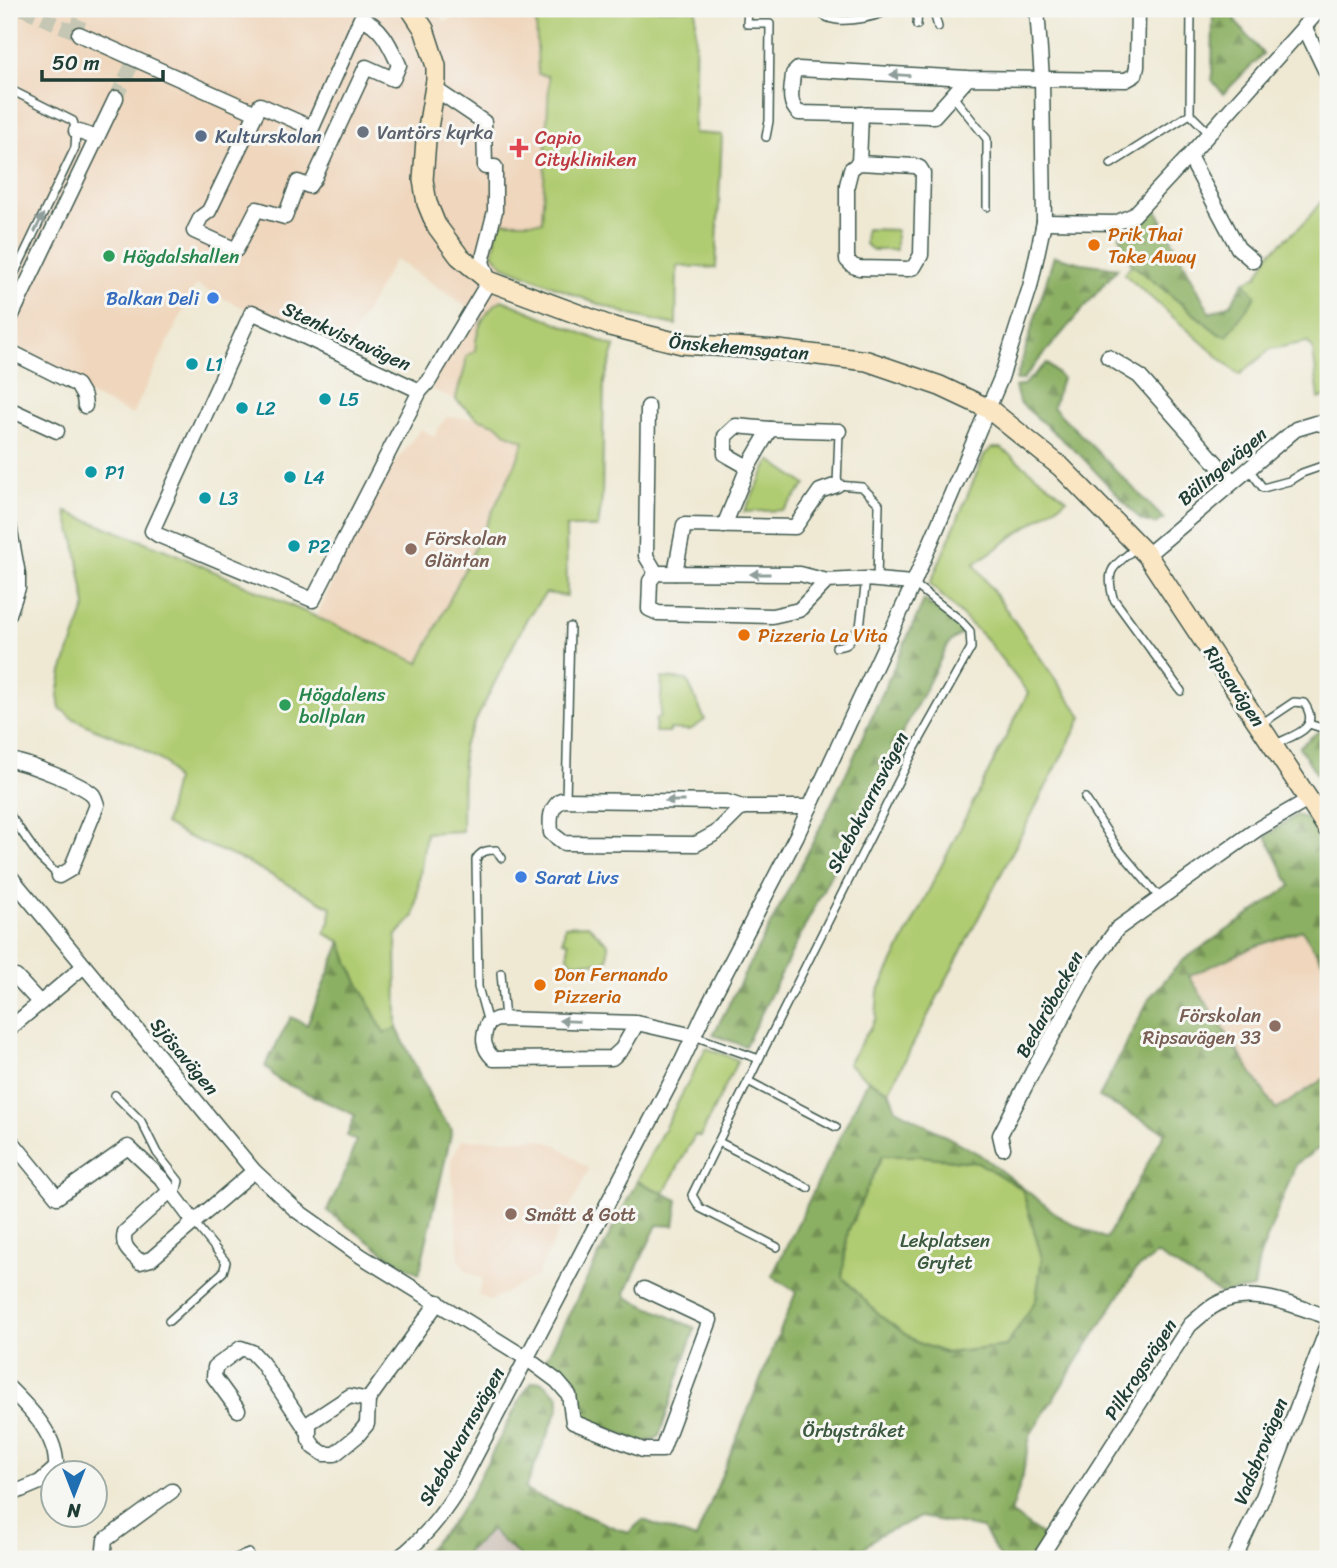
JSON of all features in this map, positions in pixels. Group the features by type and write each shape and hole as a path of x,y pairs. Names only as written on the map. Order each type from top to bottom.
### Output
{"street":[{"name":"Önskehemsgatan","path":"411,9 424,29 436,66 424,160 423,180 428,203 436,225 446,240 459,256 489,281 610,326 682,344 778,349 867,360 940,386 989,409"},
{"name":"Skebokvarnsvägen","path":"397,1559 413,1548 445,1510 694,1036 810,807 989,409 1030,287 1044,222 1042,79 1037,9"},
{"path":"968,78 934,116 799,113 793,107 791,98 793,74 798,69 968,78 1126,80 1136,75 1138,9"},
{"path":"1044,222 1115,223 1134,215 1320,9"},
{"path":"361,18 373,23 387,40 399,65 393,79 366,67 309,186 298,182 285,217 257,209 236,250 194,231 201,217 209,211 256,113 260,105 312,128 361,18"},
{"path":"1304,26 1328,76"},
{"path":"79,34 256,113"},
{"path":"420,391 429,381 489,281 482,262 495,211 495,167 485,167 484,122 435,89"},
{"path":"9,321 116,97"},
{"path":"859,163 861,114"},
{"path":"76,131 97,138"},
{"path":"1189,156 1238,248 1253,261"},
{"path":"859,163 915,166 923,173 921,255 914,267 859,268 847,260 847,185 851,169 859,163"},
{"name":"Stenkvistavägen","path":"252,312 420,391 313,600 158,536 152,531 252,312"},
{"path":"9,351 78,385 85,406"},
{"path":"1108,357 1139,376 1232,481"},
{"path":"648,407 646,556 656,573"},
{"path":"9,409 57,432"},
{"name":"Ripsavägen","path":"989,409 1061,467 1142,550 1261,724 1328,829"},
{"name":"Bälingevägen","path":"1142,550 1296,429 1316,423 1328,425"},
{"path":"748,467 724,454 725,436 736,426 839,431"},
{"path":"724,526 748,467 769,429"},
{"path":"675,573 684,525 795,527 820,491 837,485"},
{"path":"9,525 18,574 18,588 10,605"},
{"path":"656,573 800,574 827,581 872,579 912,583"},
{"path":"656,573 650,581 648,602 649,609 658,613 772,616 799,610 827,581"},
{"path":"9,760 47,772 83,788 94,796 97,806 71,869 59,876"},
{"path":"742,807 716,833 696,844 564,843 551,833 550,817 553,807 561,800 727,802 742,807 810,807"},
{"name":"Bedaröbacken","path":"1003,1148 1000,1135 1092,964 1118,929 1256,830 1308,800"},
{"name":"Sjösavägen","path":"9,875 254,1171 296,1210 361,1256 526,1358"},
{"path":"9,1029 84,966"},
{"path":"16,977 40,1003"},
{"path":"638,1023 622,1049 612,1058 494,1059 485,1052 484,1041 488,1023 497,1019 638,1023 694,1036"},
{"path":"9,1138 57,1197 128,1147 194,1222"},
{"path":"172,1194 125,1232 125,1247 140,1262 147,1261 254,1171"},
{"name":"Skebokvarnsvägen","path":"526,1358 557,1381 569,1395 573,1422 643,1450 662,1450 710,1320 644,1289"},
{"name":"Pilkrogsvägen","path":"1039,1559 1190,1325 1204,1313 1226,1300 1256,1296 1328,1317"},
{"path":"238,1410 214,1377 215,1367 241,1348 252,1352 262,1363 307,1430 314,1447 324,1454 335,1454 367,1424 368,1400 438,1302"},
{"name":"Vadsbrovägen","path":"1234,1559 1323,1356 1328,1327"},
{"path":"9,1388 39,1419 57,1458 56,1468 40,1482 9,1495"},
{"path":"307,1430 309,1423 319,1414 349,1396 368,1400"},
{"path":"103,1559 104,1540 173,1491"}],"lane":[{"path":"748,9 747,24 770,24 769,121 765,137"},
{"path":"818,9 827,19 848,20 878,16 891,9"},
{"path":"917,25 918,9"},
{"path":"933,9 938,27"},
{"path":"1191,9 1190,114 1209,133"},
{"path":"9,89 73,121 76,131 75,148 9,285"},
{"path":"952,95 987,139 987,207"},
{"path":"1111,164 1190,114"},
{"path":"835,647 846,645 860,627 872,579 879,504 862,487 837,485 839,431"},
{"path":"1248,468 1263,488 1289,481 1302,473 1328,464"},
{"path":"1142,550 1111,571 1108,583 1113,598 1181,691"},
{"name":"Skebokvarnsvägen","path":"777,1247 699,1208 692,1195 911,756 971,648 970,631 912,583"},
{"path":"566,800 570,626"},
{"path":"1261,724 1294,702 1304,703 1309,711 1306,729 1274,744"},
{"path":"1309,723 1328,730"},
{"path":"1085,799 1116,846 1160,898"},
{"path":"9,814 40,858 59,876"},
{"path":"488,1023 478,987 476,859 488,850 496,850 502,858"},
{"path":"501,973 505,1019"},
{"path":"694,1036 759,1059"},
{"path":"750,1082 836,1127"},
{"path":"115,1095 141,1121 157,1153 179,1181 172,1194"},
{"path":"719,1142 808,1188"},
{"path":"169,1321 223,1272 226,1262 194,1222"},
{"path":"233,1559 249,1553"}],"shaded area":[{"path":"9,9 437,9 445,23 467,9 525,9 536,19 536,61 548,76 549,84 542,222 493,254 504,266 502,300 492,307 475,351 466,356 467,368 456,393 456,400 431,389 469,308 395,259 344,351 196,285 132,415 9,356"},
{"name":"Förskolan Gläntan","path":"446,417 477,418 498,425 507,434 524,441 516,463 419,664 317,616 378,483 421,429 434,436"},
{"name":"Förskolan Ripsavägen 33","path":"1302,930 1328,970 1328,1076 1276,1110 1188,976 1254,947"},
{"name":"Smått & Gott","path":"538,1139 557,1145 589,1169 537,1276 491,1301 478,1295 483,1279 467,1272 459,1260 451,1159 462,1140"},
{"path":"491,1530 522,1559 459,1559"}],"green space":[{"path":"525,9 696,9 694,133 722,135 716,268 677,266 676,325 634,316 590,301 504,266 493,254 499,222 542,222 549,84 548,76 538,74 536,19"},
{"path":"1213,9 1237,9 1234,11 1236,22 1263,54 1223,94 1212,80"},
{"path":"1328,193 1328,395 1319,399 1313,349 1307,342 1271,349 1239,375 1124,274 1132,264 1219,334 1255,297 1244,282 1257,276 1270,253 1304,223"},
{"path":"1156,209 1210,313 1231,304 1244,282 1256,296 1227,336 1219,334 1132,264 1126,255 1120,235 1134,230"},
{"path":"866,229 896,230 896,250 873,250 865,244"},
{"path":"1054,256 1118,268 1022,380 1016,380"},
{"path":"502,300 615,347 604,382 602,498 598,527 566,527 567,596 546,593 527,618 463,746 462,831 426,833 414,916 396,936 397,1028 384,1034 341,942 324,933 330,922 331,907 247,862 165,824 175,780 166,764 134,744 72,718 60,708 58,695 62,672 86,606 75,543 66,512 171,552 419,663 516,463 524,441 507,434 498,425 477,418 456,400 466,356 475,351 482,322 490,310"},
{"path":"1047,363 1062,378 1053,407 1164,519 1155,524 1141,520 1080,455 1019,402 1015,387 1023,385"},
{"path":"992,448 1001,448 1067,499 974,564 1082,717 889,1091 868,1080 848,1064 876,1018 878,992 1028,693 985,638 930,584 985,454"},
{"path":"770,460 806,485 783,510 744,512"},
{"path":"924,600 956,624 962,633 949,643 745,1046 713,1035 811,846"},
{"path":"662,678 687,680 705,720 690,730 670,729 670,732 655,732 656,718 660,718"},
{"path":"1319,731 1328,735 1328,791 1299,747"},
{"name":"Örbystråket","path":"1296,815 1307,818 1328,853 1328,970 1302,930 1254,947 1189,976 1276,1110 1328,1076 1328,1142 1296,1164 1259,1259 1254,1288 1221,1294 1157,1254 1135,1271 1030,1435 1022,1479 1011,1513 1048,1540 1030,1559 1001,1559 982,1528 920,1517 879,1535 851,1559 522,1559 491,1530 459,1559 418,1559 452,1523 469,1497 523,1394 532,1382 541,1381 559,1396 559,1407 525,1489 628,1533 643,1520 696,1539 796,1292 772,1276 868,1080 889,1091 896,1109 979,1154 1063,1219 1106,1239 1165,1132 1099,1097 1150,997 1182,961 1291,886 1266,836","holes":["882,1156 920,1156 979,1163 1022,1189 1042,1258 1036,1300 1006,1346 946,1353 916,1342 879,1315 842,1277 848,1231"]},
{"path":"588,925 608,944 608,959 603,963 572,962 568,956 568,942 563,941 565,926"},
{"path":"341,942 349,964 384,1033 397,1028 437,1111 452,1130 419,1274 396,1261 327,1211 356,1141 347,1136 355,1115 278,1080 265,1066 291,1017 307,1025"},
{"path":"706,1048 738,1060 700,1137 695,1135 664,1193 637,1181"},
{"name":"Lekplatsen Grytet","path":"882,1156 920,1156 979,1163 1022,1189 1042,1258 1036,1300 1006,1346 946,1353 916,1342 879,1315 842,1277 848,1231"},
{"path":"637,1181 678,1200 674,1226 657,1225 625,1293 628,1298 695,1328 659,1437 643,1443 585,1419 570,1387 543,1365"}],"tunnel":[{"path":"23,9 79,34"},
{"path":"74,32 85,9"},
{"path":"116,98 134,60"}],"place":[{"name":"Vantörs kyrka","path":"363,132"},
{"name":"Kulturskolan","path":"201,136"},
{"name":"Capio Citykliniken","path":"519,148"},
{"name":"Prik Thai Take Away","path":"1094,245"},
{"name":"Högdalshallen","path":"109,256"},
{"name":"Balkan Deli","path":"213,298"},
{"name":"L1","path":"192,364"},
{"name":"L5","path":"325,399"},
{"name":"L2","path":"242,408"},
{"name":"P1","path":"91,472"},
{"name":"L4","path":"290,477"},
{"name":"L3","path":"205,498"},
{"name":"P2","path":"294,546"},
{"name":"Förskolan Gläntan","path":"411,549"},
{"name":"Pizzeria La Vita","path":"744,635"},
{"name":"Högdalens bollplan","path":"285,705"},
{"name":"Sarat Livs","path":"521,877"},
{"name":"Don Fernando Pizzeria","path":"540,985"},
{"name":"Förskolan Ripsavägen 33","path":"1275,1026"},
{"name":"Smått & Gott","path":"511,1214"}]}
